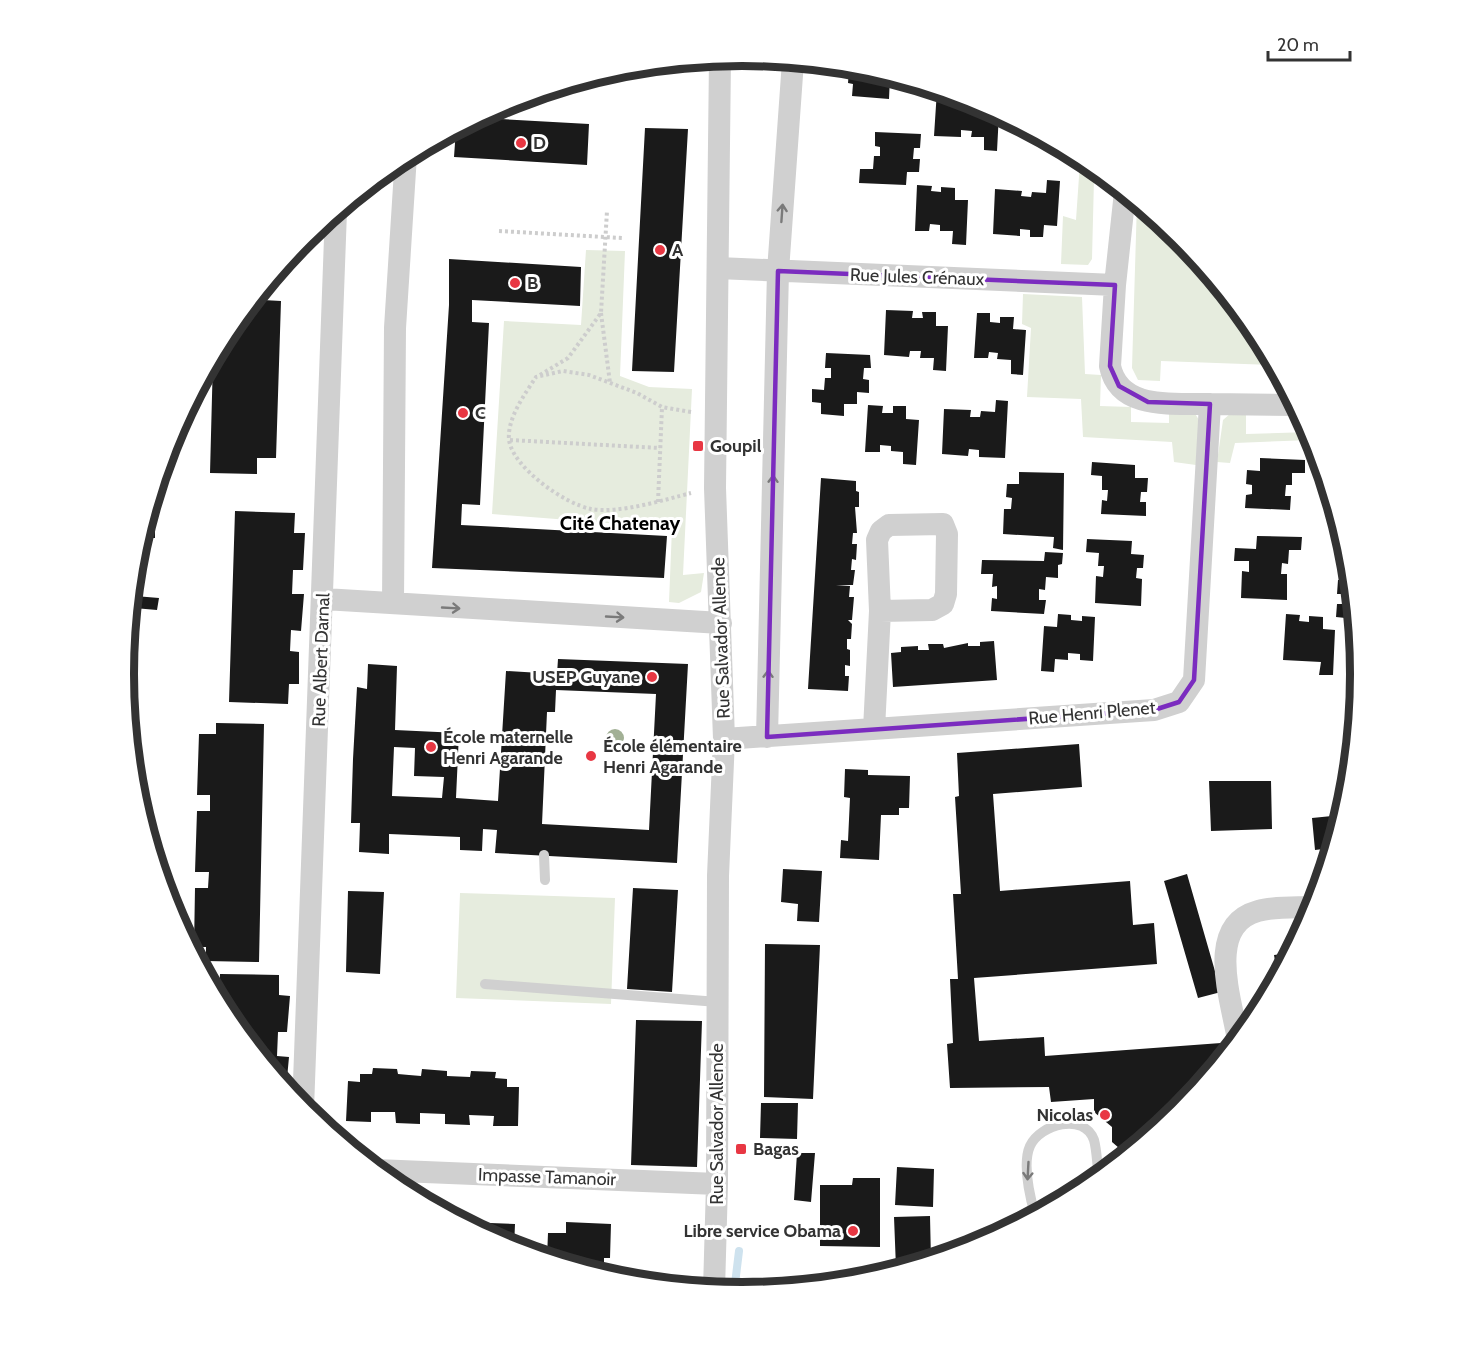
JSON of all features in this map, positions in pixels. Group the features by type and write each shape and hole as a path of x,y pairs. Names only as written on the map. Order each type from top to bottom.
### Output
{"street":[{"name":"Rue Salvador Allende","path":"714,1281 717,1184 718,876 724,739 716,488 720,67"},
{"path":"767,737 778,271 792,68"},
{"path":"393,603 395,328 405,167"},
{"path":"1124,202 1115,285 1110,366 1112,377 1119,386 1125,392 1148,402 1287,405"},
{"name":"Rue Albert Darnal","path":"304,1095 324,599 336,222"},
{"name":"Rue Jules Crénaux","path":"718,268 1115,285"},
{"name":"Rue Henri Plenet","path":"724,739 1154,710 1179,702 1194,680 1210,404"},
{"path":"874,729 880,611 877,540 881,531 889,525 943,524 947,534 946,594 943,604 932,610 880,611"},
{"path":"324,599 721,623"},
{"path":"1236,1028 1225,958 1226,943 1232,929 1240,920 1260,910 1304,908"},
{"name":"Impasse Tamanoir","path":"392,1171 717,1184"}],"lane":[{"path":"544,855 545,880"},
{"path":"485,984 718,1002"},
{"path":"1033,1208 1027,1189 1029,1147 1041,1131 1071,1122 1082,1125 1093,1139 1097,1167"}],"path":[{"path":"608,211 602,313 610,383"},
{"path":"499,231 622,238"},
{"path":"602,313 567,358 536,377 516,406 509,440 525,470 556,493 591,509 639,506 716,488"},
{"path":"536,377 563,371 589,375 662,407 716,417"},
{"path":"658,502 662,407"},
{"path":"509,440 660,448"}],"highlighted area":[{"path":"778,271 1115,285 1110,366 1119,386 1148,402 1210,404 1194,680 1179,702 1154,710 767,737"}],"shaded area":[{"path":"1080,168 1095,179 1092,259 1088,265 1061,264 1063,216 1076,220"},
{"path":"1137,212 1172,244 1199,273 1248,336 1266,365 1161,361 1160,381 1138,380 1132,368"},
{"path":"586,250 625,251 620,376 649,387 692,389 683,575 704,573 701,592 679,603 669,602 672,528 492,514 504,321 581,325"},
{"path":"1023,294 1082,297 1085,374 1101,375 1100,406 1131,407 1131,422 1169,423 1169,408 1194,412 1199,420 1196,465 1174,462 1172,442 1083,437 1081,399 1027,397 1031,328 1022,324"},
{"path":"1246,412 1246,434 1300,432 1304,440 1235,443 1230,463 1217,462 1223,420 1231,413"},
{"path":"460,893 615,898 611,1004 456,998"}],"building":[{"path":"849,76 890,85 889,99 852,96 853,84 848,83"},
{"path":"936,98 998,123 997,151 984,150 984,137 971,137 972,131 961,130 961,137 934,136"},
{"name":"D","path":"495,119 589,124 587,165 454,157 455,138"},
{"name":"A","path":"645,128 688,129 674,372 632,371"},
{"path":"875,132 921,134 920,148 914,148 913,159 920,159 919,172 907,172 906,185 859,183 860,169 873,169 874,156 880,156 880,147 875,146"},
{"path":"1047,180 1060,181 1057,226 1044,225 1043,237 1030,237 1030,230 1020,229 1020,236 993,234 995,189 1022,191 1021,196 1031,197 1032,192 1046,193"},
{"path":"917,185 932,186 931,191 941,192 941,187 955,188 955,200 968,200 966,245 952,244 953,231 940,231 940,225 930,224 929,231 915,231"},
{"name":"C","path":"449,259 581,267 580,306 472,300 472,322 489,323 480,505 462,504 461,525 667,536 664,578 432,568 449,305"},
{"path":"263,300 281,301 276,458 257,458 257,474 210,473 213,375 236,336"},
{"path":"886,310 913,311 912,318 923,318 922,312 936,312 936,326 948,326 946,371 933,370 934,358 920,358 921,351 910,351 909,357 884,355"},
{"path":"977,313 990,313 990,322 1000,323 1000,317 1014,317 1013,329 1026,330 1023,375 1011,374 1011,360 997,359 998,353 989,352 988,358 974,358"},
{"path":"826,353 870,355 871,368 864,368 863,379 869,380 869,393 857,392 857,404 844,404 844,416 821,414 821,403 812,402 812,389 824,390 825,378 831,378 831,368 825,368"},
{"path":"996,400 1008,401 1005,458 979,457 979,450 969,449 968,456 942,454 944,409 971,410 970,417 980,417 981,411 995,412"},
{"path":"868,405 883,406 882,413 893,413 893,406 906,406 906,419 919,420 916,465 903,464 903,452 891,451 891,446 880,445 880,452 865,452"},
{"path":"1260,458 1305,460 1305,473 1292,473 1292,485 1286,485 1285,496 1291,496 1290,510 1245,508 1246,495 1252,494 1252,485 1246,484 1247,470 1260,471"},
{"path":"1092,462 1135,465 1135,478 1148,478 1147,492 1141,492 1140,502 1146,502 1146,516 1101,514 1102,500 1107,501 1108,490 1102,490 1102,476 1091,475"},
{"path":"1019,472 1064,473 1063,550 1053,548 1054,537 1003,534 1004,509 1011,509 1012,498 1006,497 1007,484 1019,484"},
{"path":"821,478 856,481 856,491 859,492 859,507 855,507 857,533 853,533 852,544 857,544 856,560 852,559 851,570 855,570 853,585 836,585 850,586 849,597 854,597 852,620 848,620 852,624 851,639 847,639 850,666 845,665 845,676 849,676 848,691 808,689"},
{"path":"235,511 295,513 294,533 305,533 303,570 293,570 292,594 304,594 301,631 291,630 290,651 299,652 299,684 289,684 288,704 229,702"},
{"path":"155,517 155,538 150,538"},
{"path":"1257,536 1302,537 1301,550 1289,550 1288,564 1282,563 1281,574 1287,574 1287,600 1241,598 1242,571 1249,572 1249,561 1234,561 1235,548 1256,549"},
{"path":"1087,539 1132,541 1131,554 1144,555 1143,568 1137,568 1136,578 1142,579 1141,606 1095,603 1096,576 1103,577 1104,566 1098,566 1099,553 1086,552"},
{"path":"1045,552 1063,553 1062,564 1058,565 1058,578 1046,577 1045,590 1039,589 1039,600 1046,600 1044,614 991,611 992,598 997,599 997,586 992,587 993,574 981,574 982,560 1044,561"},
{"path":"1338,580 1342,580 1347,618 1336,617 1337,604 1343,604 1343,594 1337,594"},
{"path":"139,596 159,598 157,610 138,608"},
{"path":"1058,614 1071,615 1071,620 1082,621 1082,616 1095,617 1093,661 1080,660 1080,654 1068,653 1068,660 1055,659 1054,672 1041,671 1044,626 1057,627"},
{"path":"1286,614 1300,615 1299,621 1309,622 1309,616 1323,617 1323,629 1335,630 1333,675 1319,675 1321,662 1283,660"},
{"path":"994,641 997,680 893,687 891,653 901,652 901,647 918,646 918,650 929,650 928,644 943,644 944,648 968,643 968,646 980,646 980,642"},
{"path":"558,659 688,664 677,863 495,853 497,830 483,829 482,851 460,850 460,837 389,834 389,854 359,852 360,823 351,823 353,759 357,687 367,689 368,664 397,666 395,730 459,733 456,798 498,801 506,671 557,674","holes":["556,690 656,694 649,830 542,824 547,712 555,712","394,747 415,748 414,776 444,777 442,798 392,796"]},
{"path":"216,723 264,724 259,962 206,961 206,947 199,947 194,937 195,888 208,888 209,872 195,872 197,811 210,811 210,795 197,795 199,734 216,734"},
{"path":"1079,744 1082,787 993,794 1000,891 1130,881 1133,925 1154,923 1157,964 974,978 979,1041 1044,1037 1045,1056 1221,1043 1221,1047 1172,1104 1119,1150 1112,1142 1112,1127 1094,1112 1094,1099 1051,1102 1049,1087 950,1088 947,1044 953,1043 950,979 958,979 953,894 961,894 955,797 959,796 957,753"},
{"path":"845,769 868,770 868,775 910,776 909,808 899,808 899,815 881,815 879,860 840,858 841,840 848,841 850,798 844,797"},
{"path":"1209,781 1271,781 1272,829 1211,831"},
{"path":"1333,816 1324,849 1315,850 1312,818"},
{"path":"783,869 822,871 819,922 797,921 798,904 781,902"},
{"path":"1187,874 1221,992 1198,998 1164,881"},
{"path":"633,888 678,890 672,992 627,989"},
{"path":"348,891 384,892 380,974 346,972"},
{"path":"765,944 820,945 813,1099 764,1097"},
{"path":"1281,954 1276,965 1274,955"},
{"path":"220,974 279,975 279,995 290,996 287,1032 278,1032 277,1056 289,1057 287,1077 236,1012 220,985"},
{"path":"636,1020 702,1021 697,1167 631,1165"},
{"path":"373,1068 397,1069 398,1074 421,1076 422,1069 447,1071 447,1076 470,1077 471,1071 496,1072 495,1078 507,1079 507,1087 519,1087 518,1126 493,1126 494,1116 469,1115 470,1125 445,1124 445,1114 420,1113 420,1124 396,1123 395,1112 371,1112 371,1122 346,1121 348,1081 360,1082 360,1074 372,1074"},
{"path":"761,1103 798,1103 797,1139 760,1138"},
{"path":"797,1153 815,1153 811,1202 794,1200"},
{"path":"897,1167 934,1169 933,1207 895,1205"},
{"path":"853,1178 880,1178 880,1247 820,1246 820,1185 852,1185"},
{"path":"930,1216 931,1252 896,1262 894,1217"},
{"path":"566,1222 611,1224 610,1258 604,1258 604,1266 547,1250 548,1233 566,1233"},
{"path":"490,1223 515,1224 514,1238 509,1236 490,1227"}],"waterway":[{"path":"735,1282 739,1251"}],"place":[{"name":"D","path":"521,143"},
{"name":"A","path":"660,250"},
{"name":"B","path":"515,283"},
{"name":"C","path":"463,413"},
{"name":"Goupil","path":"698,446"},
{"name":"USEP Guyane","path":"652,677"},
{"name":"École maternelle Henri Agarande","path":"431,747"},
{"name":"École élémentaire Henri Agarande","path":"591,756"},
{"name":"Nicolas","path":"1105,1115"},
{"name":"Bagas","path":"741,1149"},
{"name":"Libre service Obama","path":"853,1231"}],"district":[{"name":"Cité Chatenay","path":"620,523"}]}
